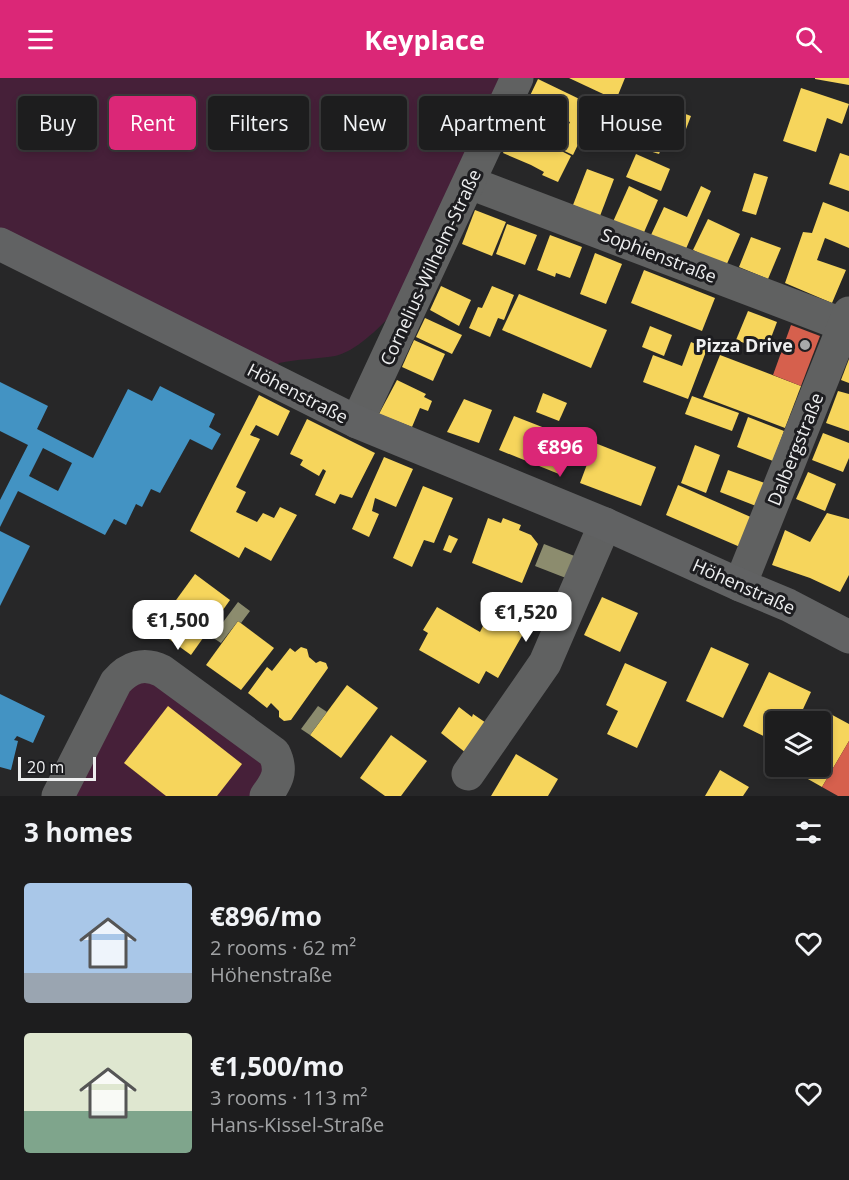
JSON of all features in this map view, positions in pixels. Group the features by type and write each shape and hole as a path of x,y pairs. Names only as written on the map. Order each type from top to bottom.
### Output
{"main road":[{"name":"Höhenstraße","path":"0,244 357,422 605,524 788,605 849,637"}],"street":[{"name":"Cornelius-Wilhelm-Straße","path":"357,422 517,78"},
{"name":"Sophienstraße","path":"470,183 848,322"},
{"name":"Dalbergstraße","path":"740,585 848,322"},
{"path":"468,774 545,663 605,524"},
{"path":"58,796 116,682 129,670 146,666 162,671 274,753 279,769 278,777 266,796"}],"shaded area":[{"path":"0,78 503,78 495,96 419,96 419,150 469,150 392,314 366,339 343,354 277,365 0,228"},
{"path":"145,679 256,755 265,768 253,796 70,796 125,690"}],"building: Homes":[{"path":"569,78 625,78 618,96 607,96"},
{"path":"849,78 849,85 815,79"},
{"path":"538,79 579,99 579,142 573,155 562,150 567,150 567,128 570,122 567,121 567,96 530,96"},
{"path":"801,88 849,104 842,124 827,118 816,152 783,141"},
{"path":"684,113 691,116 684,134"},
{"path":"504,150 559,150 571,156 558,182 542,175 544,172 531,165 503,153"},
{"path":"646,150 661,150 659,154"},
{"path":"840,153 849,156 849,191 829,184"},
{"path":"636,154 670,169 661,191 626,177"},
{"path":"587,169 614,179 600,216 573,205"},
{"path":"754,173 768,177 756,215 742,211"},
{"path":"629,186 658,200 642,237 612,224"},
{"path":"701,186 711,191 685,251 651,235 664,207 687,217"},
{"path":"823,202 849,212 849,248 825,238 817,260 846,270 832,303 785,283 803,232 812,233"},
{"path":"475,210 506,222 492,256 462,244"},
{"path":"708,219 740,234 726,266 693,250"},
{"path":"507,224 537,235 525,265 496,254"},
{"path":"550,235 582,247 570,278 556,273 555,277 537,270"},
{"path":"751,237 781,248 768,279 739,267"},
{"path":"595,253 622,264 606,304 580,294"},
{"path":"644,270 715,298 702,331 631,303"},
{"path":"441,286 471,300 459,326 430,310"},
{"path":"492,286 514,295 504,320 498,318 490,337 469,328 478,307 482,308"},
{"path":"519,294 607,330 591,368 502,330"},
{"path":"748,311 777,322 766,351 736,340"},
{"path":"425,318 462,335 452,354 416,337"},
{"path":"650,326 672,335 664,356 642,347"},
{"path":"414,340 445,354 433,381 402,367"},
{"path":"691,342 707,349 688,399 643,382 653,355 682,366"},
{"path":"720,355 801,386 785,428 703,397"},
{"path":"849,359 849,383 841,380"},
{"path":"397,380 426,394 424,397 432,401 428,411 420,408 412,427 379,414"},
{"path":"838,391 849,394 849,431 826,423"},
{"path":"543,393 567,403 559,421 536,412"},
{"path":"259,395 290,411 278,436 256,425 250,435 260,439 236,487 246,492 236,512 257,522 263,513 274,518 280,507 297,515 271,561 245,547 239,558 190,531"},
{"path":"692,396 739,413 732,431 685,414"},
{"path":"464,399 492,410 479,443 447,432"},
{"path":"514,416 573,439 559,474 499,450"},
{"path":"748,417 784,431 773,461 737,447"},
{"path":"307,419 375,453 352,498 340,494 335,504 315,495 326,471 323,469 319,476 300,465 303,460 290,454"},
{"path":"823,433 849,443 849,458 843,472 812,460"},
{"path":"595,443 656,467 641,506 580,483"},
{"path":"695,445 720,455 706,493 681,483"},
{"path":"384,457 413,469 396,507 375,498 372,511 379,514 369,537 352,529"},
{"path":"728,470 765,483 756,506 720,492"},
{"path":"808,472 836,484 825,511 796,499"},
{"path":"678,485 753,518 740,547 666,515"},
{"path":"423,486 453,498 434,543 424,540 412,567 393,558"},
{"path":"827,513 849,519 849,575 840,592 810,578 772,565 785,530 810,542"},
{"path":"488,518 501,523 503,518 521,525 519,530 531,535 538,544 522,583 472,563"},
{"path":"449,535 458,539 451,553 443,550"},
{"path":"195,574 230,600 191,655 155,629"},
{"path":"602,597 638,613 620,652 584,635"},
{"path":"437,607 480,632 489,614 523,634 498,678 486,671 479,684 419,650 428,633 423,630"},
{"path":"238,621 274,648 241,690 206,665"},
{"path":"301,647 307,649 309,657 316,663 320,661 326,663 328,668 291,720 284,721 279,717 279,711 271,703 267,708 248,693 267,667 272,671 290,648 295,652"},
{"path":"711,647 749,664 723,718 686,701"},
{"path":"625,663 667,682 637,748 607,734 618,711 606,705"},
{"path":"769,672 811,692 802,711 765,711 765,737 743,726"},
{"path":"347,685 378,708 341,758 310,735"},
{"path":"168,706 242,764 217,796 166,796 124,763"},
{"path":"459,707 472,717 473,714 492,727 471,757 441,733"},
{"path":"831,714 849,724 849,741 831,772"},
{"path":"391,735 427,761 401,796 385,796 360,778"},
{"path":"516,754 558,779 548,796 491,796"},
{"path":"720,770 749,787 743,796 705,796"},
{"path":"804,777 828,777 822,787"}],"building: Shops":[{"path":"791,325 820,336 801,386 773,375"},
{"path":"849,741 849,796 838,796 822,787 828,777 831,777 831,772"}],"building: Schools":[{"path":"0,382 48,406 37,429 93,458 128,389 152,401 160,386 215,414 209,427 221,434 212,450 190,439 160,493 151,489 142,507 136,504 126,525 114,519 105,535 18,491 0,527 0,500 28,445 0,431","holes":["43,448 72,463 58,491 29,476"]},
{"path":"0,531 30,546 0,606"},
{"path":"0,694 45,716 33,743 17,736 14,740 18,741 11,770 0,767"}],"building: Industry":[{"path":"544,544 577,557 571,580 535,566"},
{"path":"238,602 250,611 241,623 238,621 221,643 212,637"},
{"path":"318,706 327,712 310,735 301,729"}],"place":[{"name":"Pizza Drive","path":"805,345"}]}
